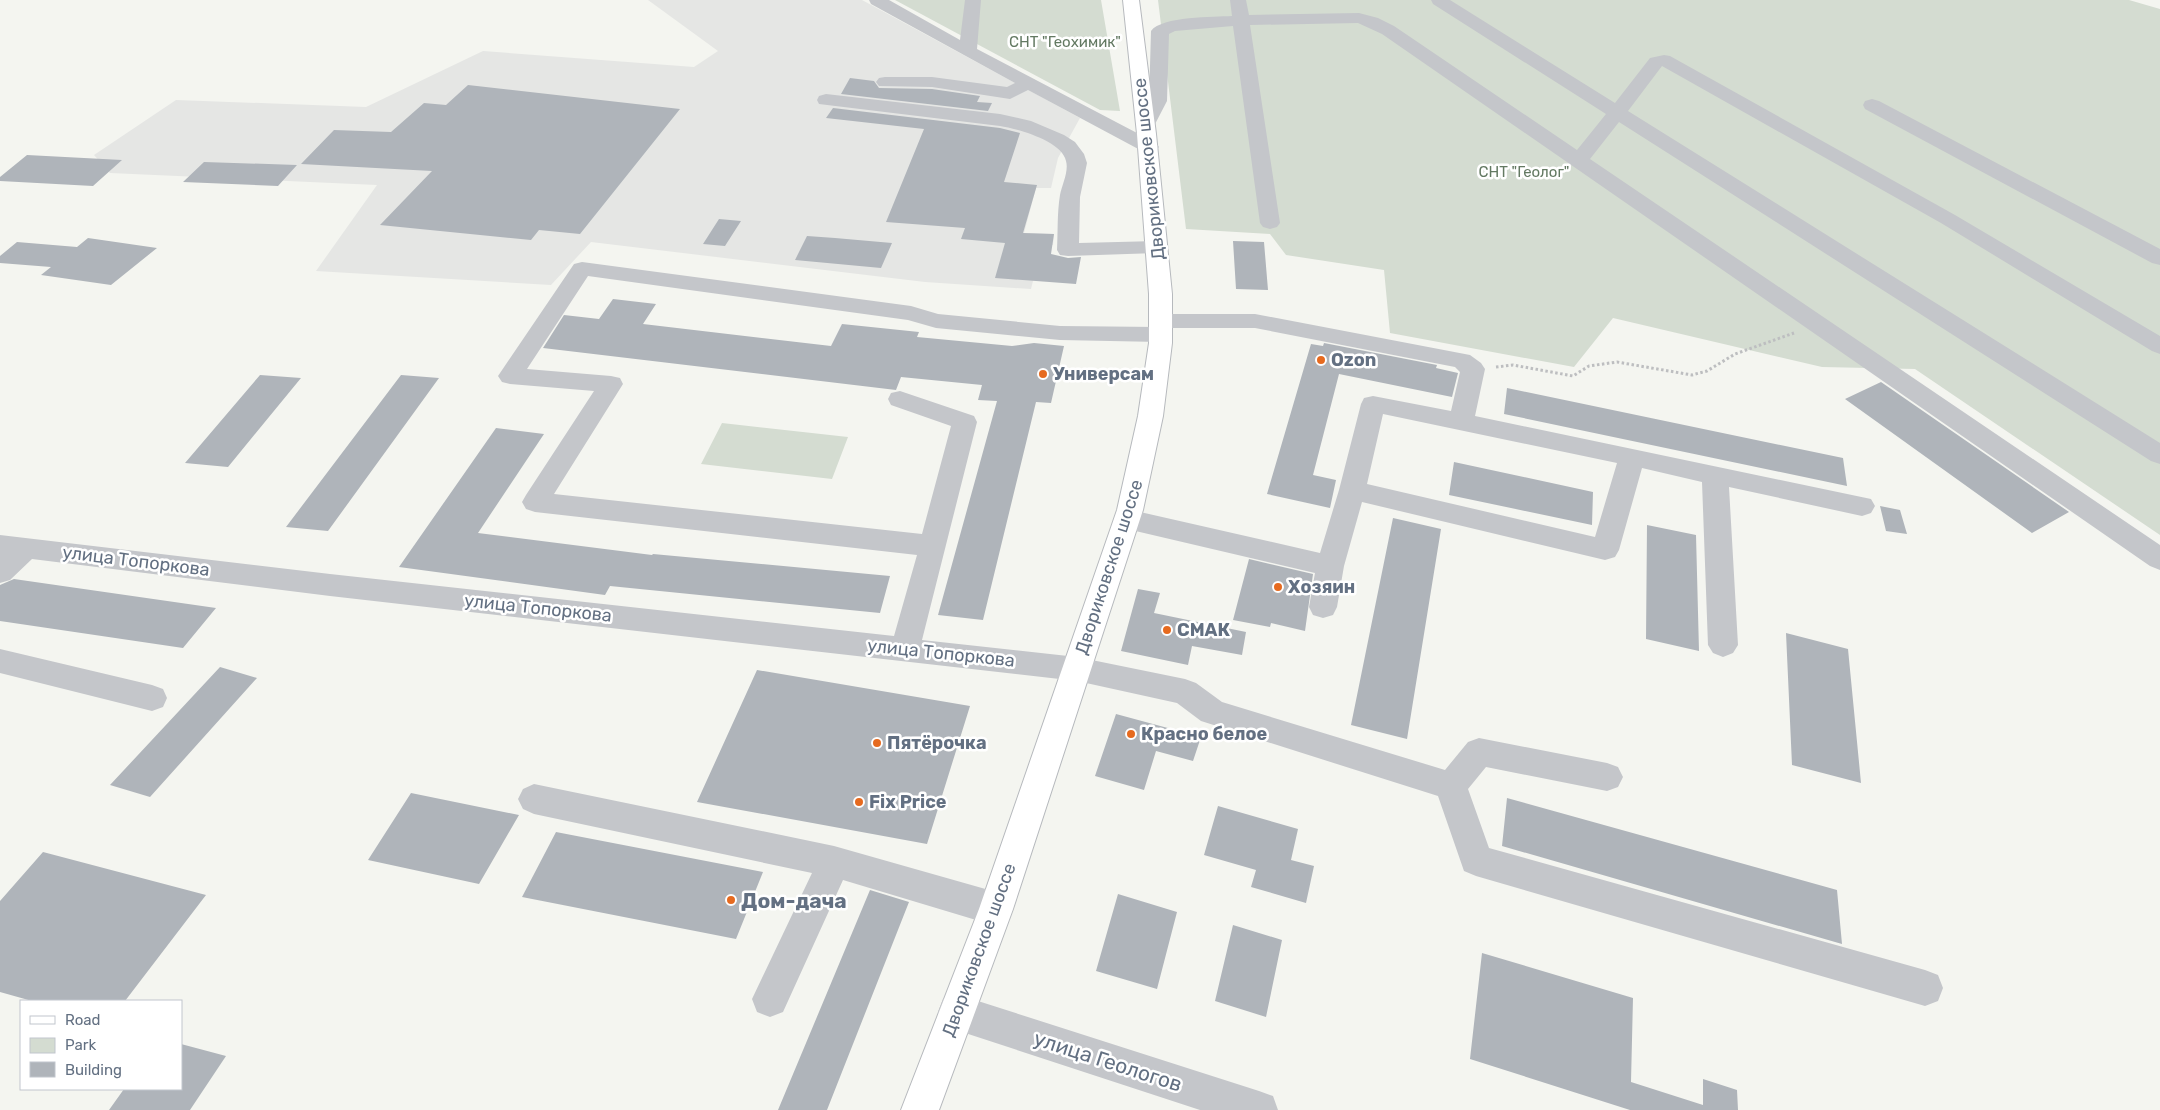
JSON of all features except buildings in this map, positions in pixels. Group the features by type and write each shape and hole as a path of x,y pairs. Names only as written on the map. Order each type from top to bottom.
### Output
{"main road":[{"name":"Двориковское шоссе","path":"920,1110 996,910 1127,518 1140,468 1158,365 1161,328 1157,247 1132,0"}],"street":[{"path":"877,0 1028,83 1147,136 1158,101 1160,31 1172,26 1239,10 1359,18 1372,22 1396,36 2160,559"},
{"path":"968,51 973,0"},
{"path":"1439,0 2160,455"},
{"path":"1239,10 1270,223"},
{"path":"1579,161 1656,62 1664,60 1948,219 2160,346"},
{"path":"885,82 932,82 1010,93 1028,83"},
{"path":"1000,120 1010,93"},
{"path":"826,100 1000,120 1042,131 1068,146 1074,154 1076,164 1070,197 1068,250 1157,247"},
{"path":"1872,105 2160,258"},
{"path":"933,546 535,502 611,384 510,376 582,269 911,313 936,321 1060,333 1255,321 1462,361 1473,369 1461,422"},
{"path":"900,399 965,422 906,650"},
{"path":"1323,607 1330,566 1352,490 1373,404 1862,506"},
{"path":"1352,490 1605,550 1632,457"},
{"path":"1714,475 1723,645"},
{"path":"1127,518 1330,566"},
{"path":"0,572 13,546"},
{"name":"улица Топоркова","path":"13,546 330,585 1077,668 1185,692 1212,712 1451,786"},
{"path":"0,661 152,698"},
{"path":"1607,777 1479,752 1451,786 1476,860 1925,988"},
{"path":"534,799 834,862 996,910"},
{"path":"770,999 834,862"},
{"name":"улица Геологов","path":"956,1012 1259,1110"}],"path":[{"path":"1473,369 1513,365 1573,376 1589,366 1617,362 1692,375 1706,371 1734,354 1816,324"}],"shaded area":[{"path":"648,0 862,0 1080,118 1058,158 1051,188 1036,188 1024,233 1054,234 1053,245 1042,245 1031,289 925,282 591,242 551,285 316,271 377,185 110,173 94,155 176,100 366,107 483,51 694,67 718,51"}],"green space":[{"name":"СНТ \"Геохимик\"","path":"895,0 1101,0 1120,111 1100,110"},
{"name":"СНТ \"Геолог\"","path":"1158,0 2129,0 2160,9 2160,535 1915,369 1822,367 1613,318 1574,367 1390,333 1384,270 1286,255 1270,234 1186,229"},
{"path":"722,423 848,437 832,479 701,464"}],"place":[{"name":"Ozon","path":"1321,360"},
{"name":"Универсам","path":"1043,374"},
{"name":"Хозяин","path":"1278,587"},
{"name":"СМАК","path":"1167,630"},
{"name":"Красно белое","path":"1131,734"},
{"name":"Пятёрочка","path":"877,743"},
{"name":"Fix Price","path":"859,802"},
{"name":"Дом-дача","path":"731,900"}]}
